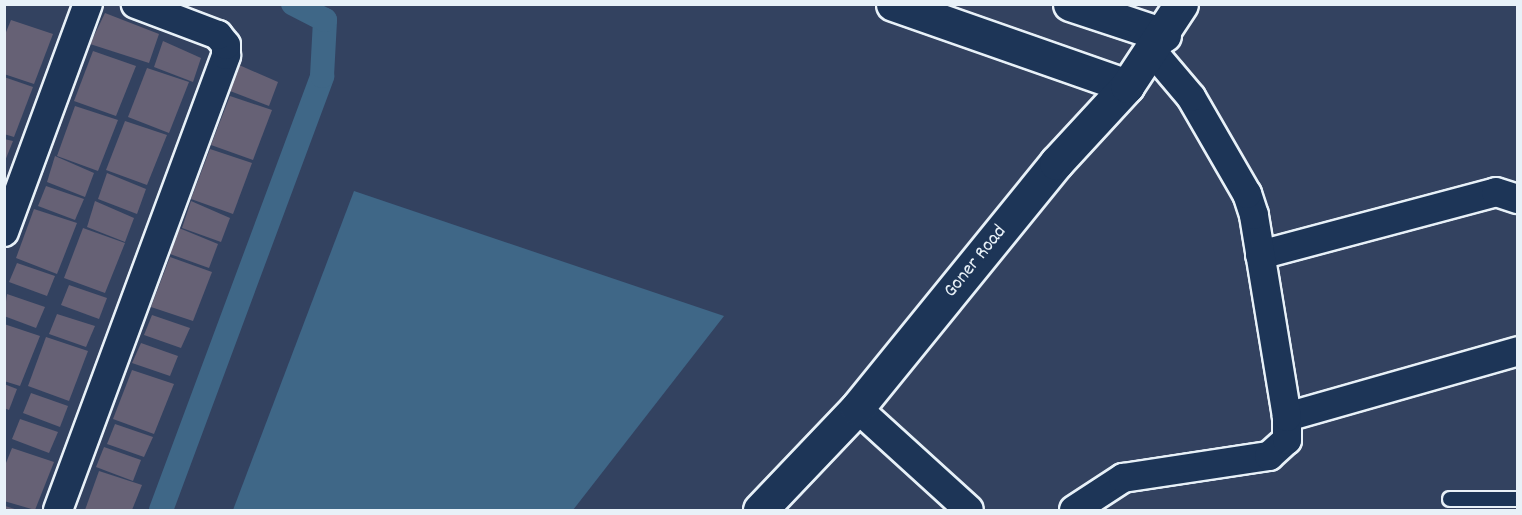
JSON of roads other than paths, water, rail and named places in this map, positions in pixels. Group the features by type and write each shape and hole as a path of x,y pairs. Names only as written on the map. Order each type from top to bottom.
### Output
{"street":[{"path":"4,232 88,4"},
{"path":"58,510 226,55 226,45 218,35 136,4"},
{"path":"893,4 1127,86"},
{"path":"1070,4 1159,44 1247,194 1260,255 1287,417 1287,440 1269,456 1123,478 1074,510"},
{"name":"Goner Road","path":"760,510 857,408 1056,163 1127,86 1159,44 1181,4"},
{"path":"1260,255 1496,192 1518,199"},
{"path":"1287,417 1518,351"},
{"path":"857,408 969,510"}],"lane":[{"path":"1450,499 1518,499"}],"water":[{"path":"354,191 724,316 573,510 233,510"}],"waterway":[{"path":"161,510 322,76 325,20 293,4"}]}
